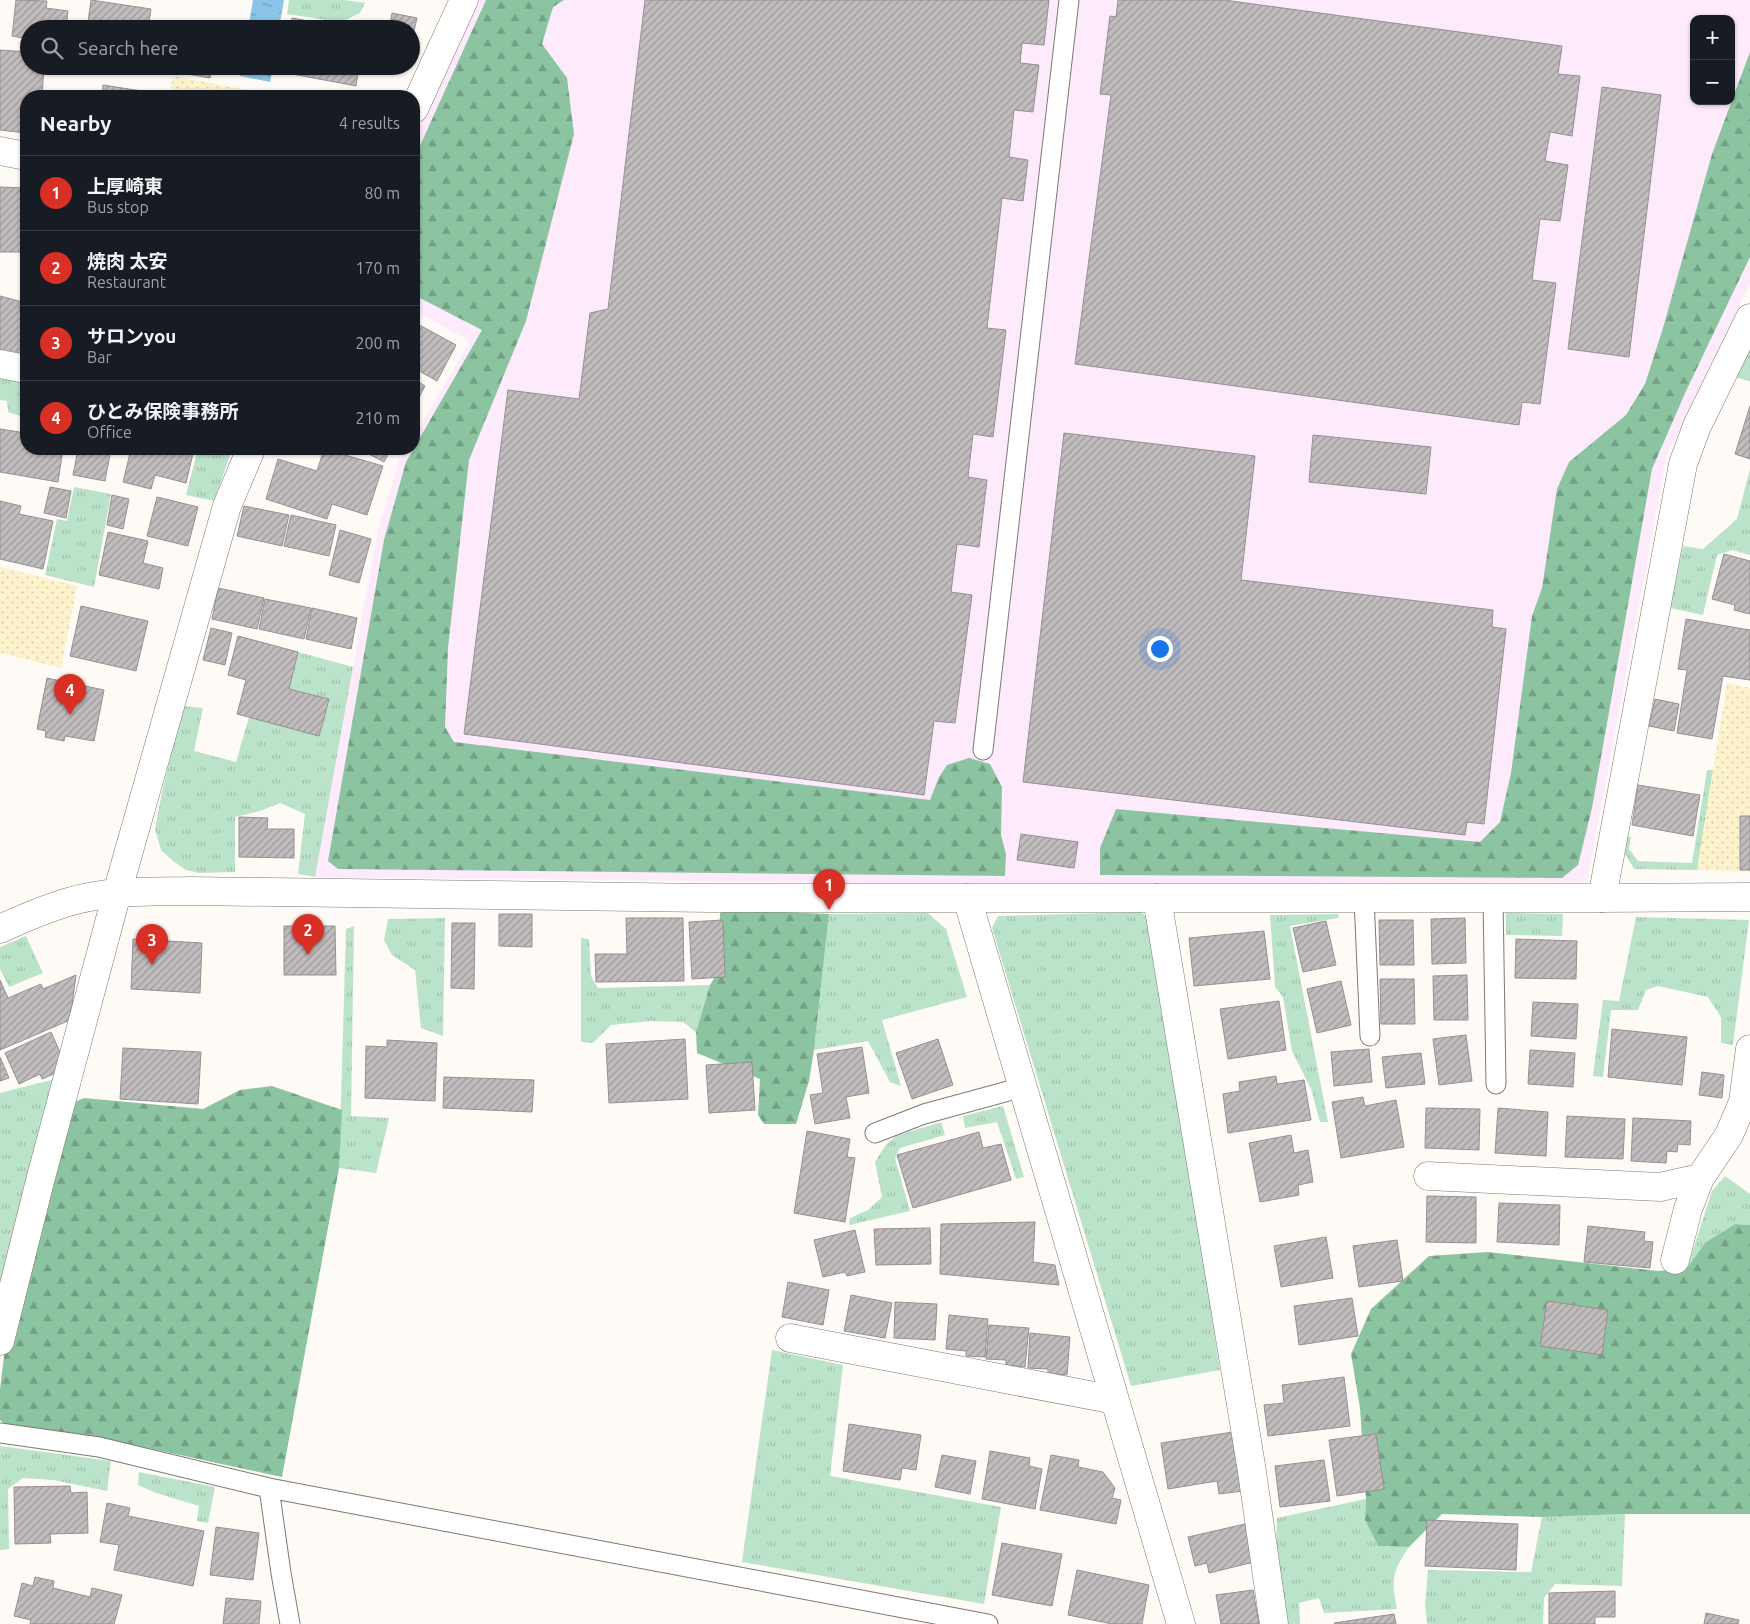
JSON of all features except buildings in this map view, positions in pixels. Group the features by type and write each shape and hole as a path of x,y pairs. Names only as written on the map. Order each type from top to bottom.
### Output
{"street":[{"path":"420,95 464,0 460,0"},
{"path":"0,151 20,155"},
{"path":"1602,898 1683,464 1697,426 1750,318"},
{"path":"0,364 20,368"},
{"path":"0,1341 117,893 227,506 248,455"},
{"path":"0,929 36,913 74,900 117,893 191,891 679,898 1602,898 1750,896"},
{"path":"967,898 1181,1624"},
{"path":"1157,898 1251,1465 1274,1624"},
{"path":"1675,1260 1688,1209 1700,1178 1729,1135 1743,1102 1750,1049"},
{"path":"1428,1176 1660,1187 1700,1178"},
{"path":"790,1338 1115,1400"}],"lane":[{"path":"983,750 1069,0"},
{"path":"1364,898 1370,1036"},
{"path":"1494,898 1496,1084"},
{"path":"875,1133 924,1114 1023,1087"},
{"path":"0,1433 99,1447 269,1488 988,1624"},
{"path":"269,1488 290,1624"}],"shaded area":[{"path":"476,0 1750,0 1750,284 1667,455 1587,882 966,884 315,877 378,529 399,461 403,455 420,455 420,427 470,341 420,313 420,126"}],"green space":[{"path":"289,0 344,0 365,3 360,13 345,20 328,20 287,14"},
{"path":"486,0 564,0 553,7 542,44 567,78 574,134 526,321 469,460 448,648 445,727 454,742 930,800 939,777 947,765 969,758 990,764 1002,787 1001,835 1006,854 1005,876 338,869 328,861 384,540 406,462 410,455 420,455 420,438 482,330 420,298 420,146"},
{"path":"1750,52 1750,257 1686,391 1652,469 1592,808 1578,865 1562,878 1100,875 1100,848 1116,809 1480,842 1500,822 1511,773 1532,616 1542,588 1557,489 1569,462 1626,415 1645,384 1663,328 1712,154 1730,105 1735,105 1735,92"},
{"path":"1750,339 1750,381 1730,376"},
{"path":"0,376 20,380 20,416 8,412 7,401 0,400"},
{"path":"196,455 230,455 214,501 186,495"},
{"path":"1750,469 1750,555 1732,550 1717,555 1703,615 1670,608 1683,546 1703,549 1737,519"},
{"path":"74,487 111,494 94,587 45,575 57,519 67,521"},
{"path":"298,652 353,667 315,877 298,874 305,814 280,803 260,811 235,817 235,872 199,873 186,870 161,850 155,829 183,706 203,708 194,751 236,762 249,717 319,735 329,699 289,689"},
{"path":"1707,770 1713,770 1697,870 1634,869 1623,850 1627,836 1631,837 1629,849 1638,861 1692,863"},
{"path":"727,910 829,914 814,1050 809,1081 796,1124 764,1124 758,1115 760,1079 697,1053 696,1032 710,985 718,972 720,913"},
{"path":"1141,912 1151,921 1220,1370 1131,1386 992,928 998,916"},
{"path":"928,913 946,929 967,997 882,1020 901,1086 890,1082 868,1041 814,1050 829,914"},
{"path":"1506,913 1563,914 1562,936 1506,935"},
{"path":"1339,914 1338,918 1290,926 1328,1122 1320,1122 1311,1089 1292,1051 1283,997 1275,987 1270,915"},
{"path":"1636,917 1749,920 1733,1045 1721,1043 1721,1017 1708,997 1658,986 1646,990 1638,1010 1611,1010 1603,1077 1593,1076 1603,1000 1619,1001"},
{"path":"445,918 443,1036 421,1028 415,970 392,955 384,940 388,919"},
{"path":"354,926 351,1116 389,1118 376,1173 339,1168 346,929"},
{"path":"26,936 43,973 9,987 0,969 0,947"},
{"path":"581,938 589,939 591,976 598,988 710,985 696,1032 683,1022 651,1021 611,1025 593,1043 581,1042"},
{"path":"55,1079 0,1289 0,1093"},
{"path":"272,1086 342,1110 339,1168 282,1477 97,1437 8,1427 0,1420 0,1389 5,1348 70,1104 84,1098 203,1109 240,1090"},
{"path":"1003,1106 1024,1177 1016,1179 997,1122 965,1128 963,1116"},
{"path":"941,1122 945,1135 900,1148 895,1158 910,1211 849,1225 850,1218 868,1210 882,1197 875,1162 885,1146 896,1136"},
{"path":"1725,1176 1750,1194 1750,1225 1735,1224 1706,1242 1687,1268 1712,1191"},
{"path":"1735,1224 1750,1225 1750,1514 1625,1514 1542,1517 1442,1514 1409,1547 1378,1546 1365,1520 1366,1499 1360,1408 1351,1354 1371,1309 1429,1256 1488,1252 1658,1271 1687,1268 1706,1242"},
{"path":"772,1350 843,1365 830,1476 1001,1507 984,1604 742,1562"},
{"path":"0,1446 111,1461 107,1491 53,1480 23,1478 8,1489 9,1549 0,1550"},
{"path":"139,1472 215,1487 208,1523 197,1521 199,1506 156,1493 138,1485"},
{"path":"1366,1499 1365,1520 1378,1546 1409,1547 1399,1563 1394,1576 1397,1609 1324,1613 1319,1598 1299,1603 1300,1624 1286,1624 1276,1550 1277,1518"},
{"path":"1625,1514 1622,1586 1555,1584 1544,1598 1543,1624 1427,1624 1425,1604 1428,1570 1531,1572 1542,1517"}],"sand":[{"path":"173,76 248,90 171,90"},
{"path":"0,567 77,586 61,668 0,653"},
{"path":"1727,683 1750,688 1750,872 1697,870"}],"water":[{"path":"253,0 284,0 281,20 250,20"},
{"path":"240,75 271,75 270,82"}],"place":[{"name":"ひとみ保険事務所","path":"70,715"},
{"name":"上厚崎東","path":"829,910"},
{"name":"焼肉 太安","path":"308,955"},
{"name":"サロンyou","path":"152,965"}]}
